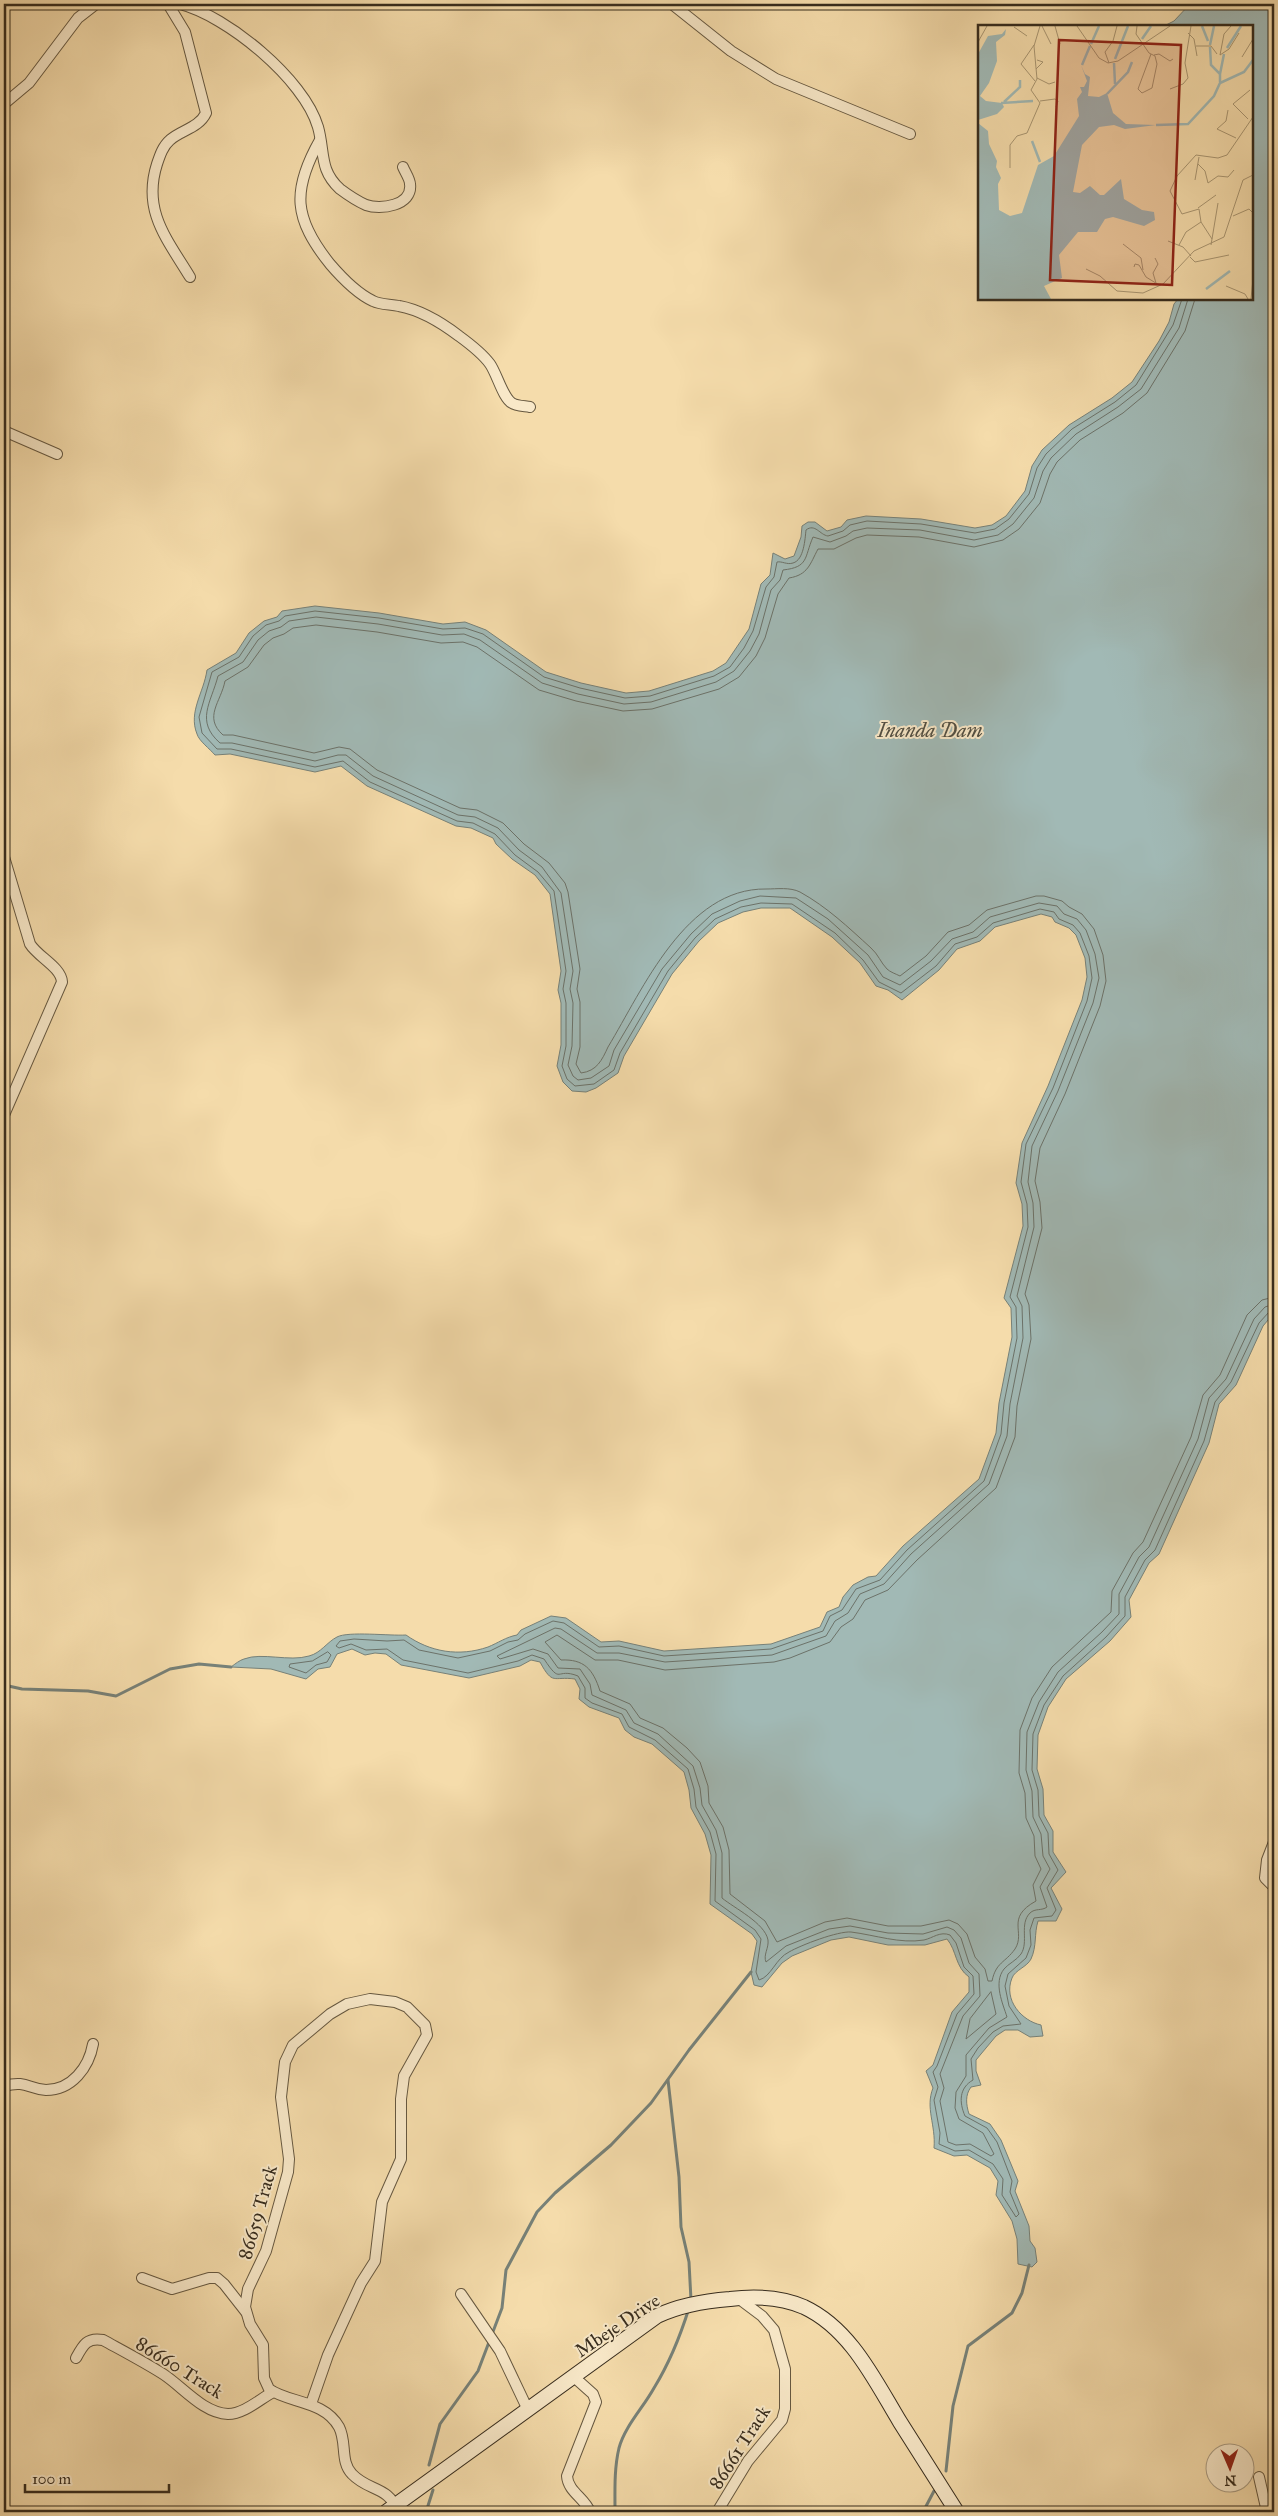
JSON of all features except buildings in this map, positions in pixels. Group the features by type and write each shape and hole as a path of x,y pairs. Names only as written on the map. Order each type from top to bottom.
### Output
{"street":[{"path":"4,104 29,83 78,18 96,4"},
{"path":"168,4 185,32 206,113 198,124 170,140 164,146 155,170 153,208 161,230 190,277"},
{"path":"180,4 217,18 282,71 317,126 327,175 342,190 367,205 388,206 406,198 410,184 403,167"},
{"path":"674,5 731,51 776,79 910,134"},
{"path":"320,140 306,170 300,199 300,210 303,224 322,254 348,284 372,300 382,304 400,306 441,322 471,345 489,363 500,379 506,398 512,404 530,406"},
{"path":"4,431 57,454"},
{"path":"4,857 27,937 34,950 61,976 60,989 4,1115"},
{"path":"1274,1842 1265,1878 1274,1887"},
{"name":"86659 Track","path":"246,2312 246,2297 266,2251 288,2172 289,2159 280,2097 287,2054 293,2045 319,2022 347,2004 377,1999 395,2002 407,2007 425,2025 428,2035 406,2069 402,2085 401,2159 382,2202 375,2261 361,2282 328,2355 311,2404"},
{"path":"4,2086 21,2083 46,2090 63,2086 82,2072 92,2054 93,2044"},
{"path":"142,2278 172,2289 209,2278 217,2278 224,2284 246,2312 263,2345 264,2378 273,2392 311,2404 332,2418 338,2426 348,2468 352,2474 385,2492 393,2510"},
{"path":"461,2294 490,2340 500,2351 528,2410"},
{"name":"Mbeje Drive","path":"393,2510 657,2316 680,2307 738,2298 783,2300 804,2307 836,2329 858,2354 957,2512"},
{"name":"86661 Track","path":"717,2512 748,2461 782,2420 785,2409 785,2369 774,2330 762,2316 738,2298"},
{"name":"86660 Track","path":"76,2358 86,2342 91,2339 103,2340 164,2375 193,2397 220,2412 234,2413 242,2410 273,2392"},
{"path":"574,2377 593,2394 596,2402 567,2476 568,2482 588,2505 590,2512"},
{"path":"1259,2477 1267,2512"}],"water":[{"name":"Inanda Dam","path":"1190,4 1274,4 1274,1313 1263,1326 1236,1385 1219,1404 1209,1443 1159,1554 1149,1563 1129,1600 1131,1617 1110,1641 1066,1679 1048,1707 1038,1735 1037,1769 1043,1789 1044,1815 1053,1831 1053,1852 1066,1872 1051,1888 1062,1909 1056,1921 1038,1921 1031,1959 1012,1978 1010,1994 1012,2001 1021,2014 1034,2023 1041,2025 1043,2036 1030,2037 1018,2030 1005,2030 996,2036 976,2060 976,2071 981,2085 971,2087 967,2100 969,2114 990,2124 1001,2140 1018,2181 1015,2191 1029,2226 1030,2241 1035,2248 1037,2262 1032,2267 1018,2264 1017,2239 1012,2221 996,2195 998,2181 990,2168 967,2155 954,2156 934,2148 934,2132 930,2110 933,2088 926,2071 933,2065 952,2012 969,1992 969,1977 961,1969 947,1939 925,1945 888,1945 849,1937 831,1940 792,1956 782,1963 762,1987 754,1985 751,1972 757,1941 752,1934 710,1904 711,1855 705,1834 691,1808 684,1772 652,1744 634,1737 625,1730 619,1718 589,1707 579,1699 580,1689 575,1679 551,1677 540,1662 531,1660 520,1666 469,1678 401,1665 386,1654 375,1653 365,1655 352,1649 337,1654 330,1667 318,1669 306,1679 271,1669 231,1667 241,1660 251,1657 301,1658 309,1656 337,1637 350,1634 406,1635 435,1649 466,1652 488,1647 517,1635 521,1630 551,1616 566,1618 601,1642 619,1641 664,1651 771,1644 820,1627 827,1612 839,1607 843,1597 853,1585 868,1577 876,1576 903,1546 979,1479 996,1433 999,1403 1012,1337 1011,1308 1004,1298 1023,1226 1022,1204 1016,1183 1022,1143 1048,1086 1082,1000 1087,977 1085,958 1076,935 1069,928 1055,922 1052,917 1041,914 995,927 980,941 957,949 939,970 902,1000 888,990 876,986 860,963 832,937 790,908 761,908 743,912 718,923 699,941 672,974 624,1056 618,1073 596,1088 586,1092 572,1091 563,1082 557,1066 561,1045 561,1003 558,990 561,971 550,894 535,875 512,859 496,844 493,838 471,828 456,826 367,786 341,766 315,772 230,754 215,755 198,737 194,718 207,670 236,653 249,633 264,621 277,617 282,611 315,606 379,613 443,624 465,622 486,630 546,672 581,683 626,693 649,691 713,671 726,663 749,629 761,584 770,575 773,553 785,559 794,556 801,537 802,526 808,522 815,522 827,531 841,527 847,520 866,516 921,519 975,528 992,525 1006,516 1025,491 1032,466 1042,450 1069,425 1112,398 1132,382 1159,341 1177,300 1253,300 1253,25 1166,25 1174,21"}],"waterway":[{"path":"4,1685 22,1689 88,1691 116,1696 170,1669 199,1664 231,1667"},
{"path":"429,2465 440,2424 478,2371 502,2308 506,2270 537,2212 555,2193 611,2145 651,2103 689,2050 751,1972"},
{"path":"668,2080 679,2177 681,2227 689,2262 691,2300"},
{"path":"946,2471 953,2406 968,2346 1012,2313 1022,2293 1029,2265"},
{"path":"615,2512 615,2480 619,2448 630,2425 665,2369 689,2308"},
{"path":"426,2512 433,2490"},
{"path":"923,2512 934,2491"}]}
